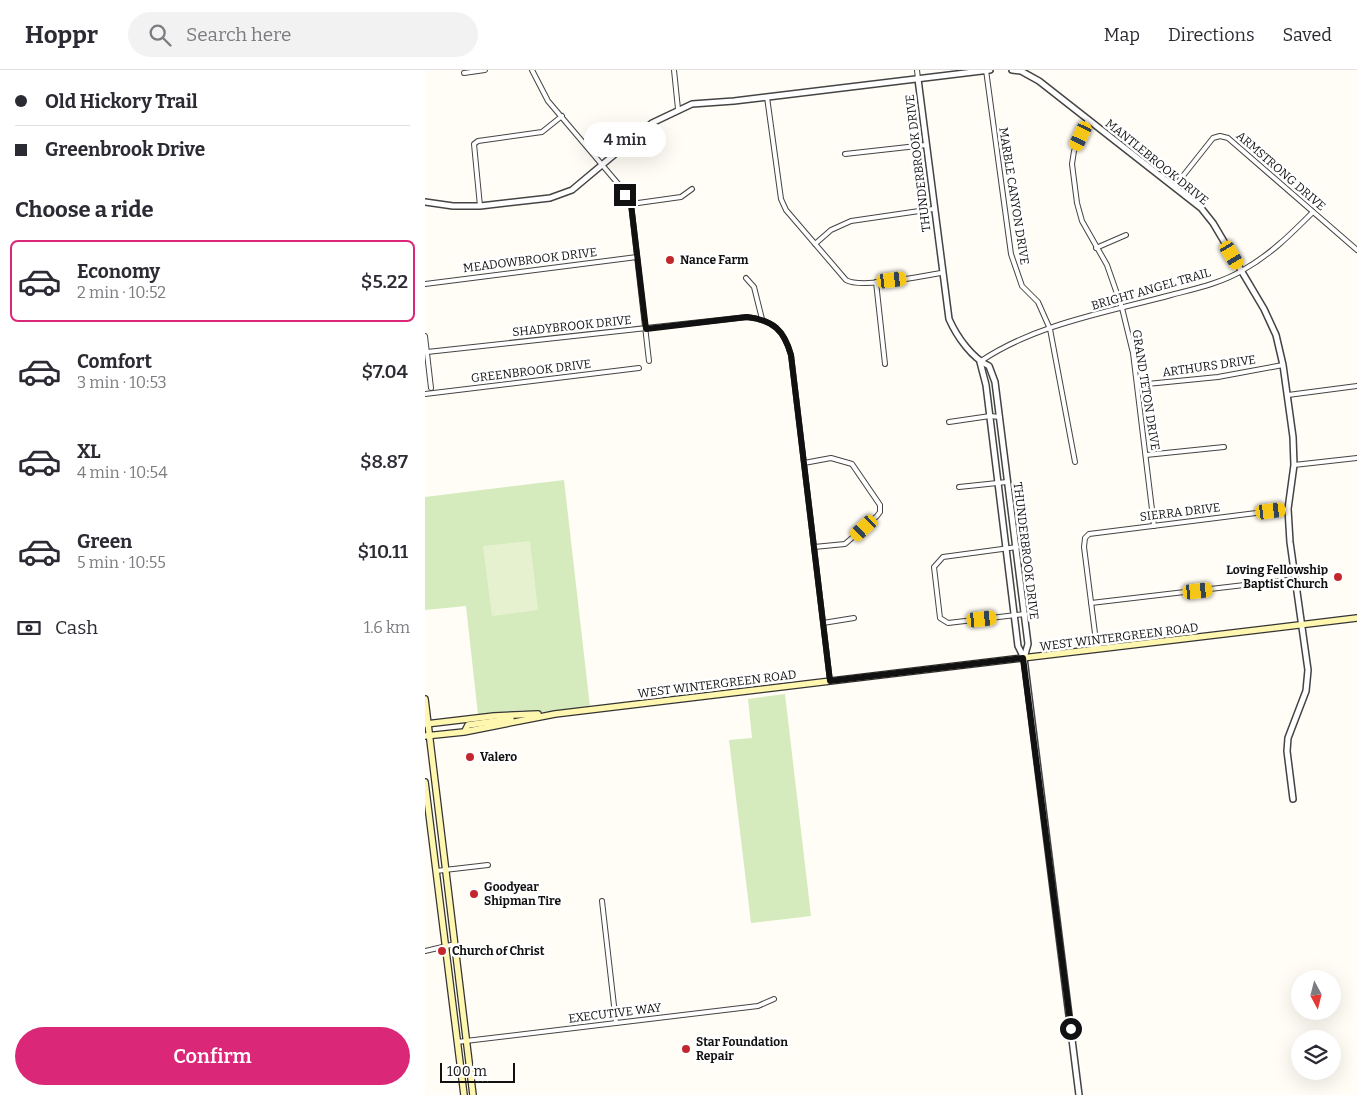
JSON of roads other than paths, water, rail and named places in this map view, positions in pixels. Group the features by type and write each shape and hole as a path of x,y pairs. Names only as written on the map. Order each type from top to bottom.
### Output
{"main road":[{"name":"WEST WINTERGREEN ROAD","path":"427,736 465,732 555,714 1357,618"},
{"path":"425,699 427,736 446,870 473,1095"},
{"path":"465,732 468,725 536,714"},
{"name":"WEST WINTERGREEN ROAD","path":"427,724 494,716 555,714"},
{"path":"425,782 464,1095"}],"street":[{"path":"464,73 485,70"},
{"path":"532,70 548,101 601,164 631,204 649,361"},
{"path":"674,70 678,110"},
{"name":"THUNDERBROOK DRIVE","path":"917,70 941,273 949,320 957,335 980,362 989,366 995,382 1025,614 1028,644 1023,658"},
{"path":"425,202 453,206 480,206 550,198 572,190 652,123 692,104 767,97 987,70"},
{"name":"MARBLE CANYON DRIVE","path":"987,70 1011,254 1022,286 1038,302 1050,329 1075,462"},
{"name":"MANTLEBROOK DRIVE","path":"1012,70 1021,71 1039,81 1201,208 1213,223 1264,308 1276,335 1288,394 1294,465 1288,509 1308,670 1306,691 1289,738 1287,751 1293,799"},
{"path":"767,97 781,199 786,210 846,280 851,282 876,282 941,273"},
{"path":"480,206 474,144 478,141 542,132 562,116"},
{"name":"GRAND TETON DRIVE","path":"1089,120 1074,151 1072,164 1077,203 1082,222 1107,265 1122,308 1133,353 1154,526"},
{"name":"ARMSTRONG DRIVE","path":"1175,186 1213,138 1220,136 1228,138 1357,250"},
{"path":"845,154 926,145"},
{"path":"631,204 681,197 692,189"},
{"path":"815,244 831,230 851,221 933,209"},
{"name":"BRIGHT ANGEL TRAIL","path":"980,362 1004,346 1050,329 1199,287 1242,271 1278,247 1313,212"},
{"path":"1096,248 1127,235"},
{"name":"MEADOWBROOK DRIVE","path":"425,284 637,257"},
{"path":"746,278 754,287 762,319 782,333 787,340 791,355 830,681"},
{"path":"876,282 885,364"},
{"name":"SHADYBROOK DRIVE","path":"427,352 747,317 762,319"},
{"path":"425,336 431,388"},
{"name":"THUNDERBROOK DRIVE","path":"980,362 990,416 999,483 1018,646 1023,658"},
{"name":"ARTHURS DRIVE","path":"1137,386 1209,378 1283,365"},
{"name":"GREENBROOK DRIVE","path":"425,394 639,368"},
{"path":"1288,394 1357,386"},
{"path":"949,422 990,416 999,417"},
{"path":"1146,455 1224,447"},
{"path":"804,463 831,458 852,464 881,505 877,516 845,544 814,547"},
{"path":"1294,465 1357,458"},
{"path":"959,487 1007,482"},
{"name":"SIERRA DRIVE","path":"1091,604 1084,547 1085,538 1089,534 1288,509"},
{"path":"1017,547 943,557 934,567 936,591 940,618 948,623 1025,614"},
{"path":"1097,649 1091,604 1296,579"},
{"path":"823,623 855,618"},
{"path":"1023,658 1079,1095"},
{"path":"436,872 488,866"},
{"path":"602,901 616,1023"},
{"path":"425,951 445,948 455,944"},
{"name":"EXECUTIVE WAY","path":"457,1042 758,1006 774,999"}],"place":[{"name":"Nance Farm","path":"670,260"},
{"name":"Loving Fellowship Baptist Church","path":"1338,577"},
{"name":"Valero","path":"470,757"},
{"name":"Goodyear Shipman Tire","path":"474,894"},
{"name":"Church of Christ","path":"442,951"},
{"name":"Star Foundation Repair","path":"686,1049"}]}
